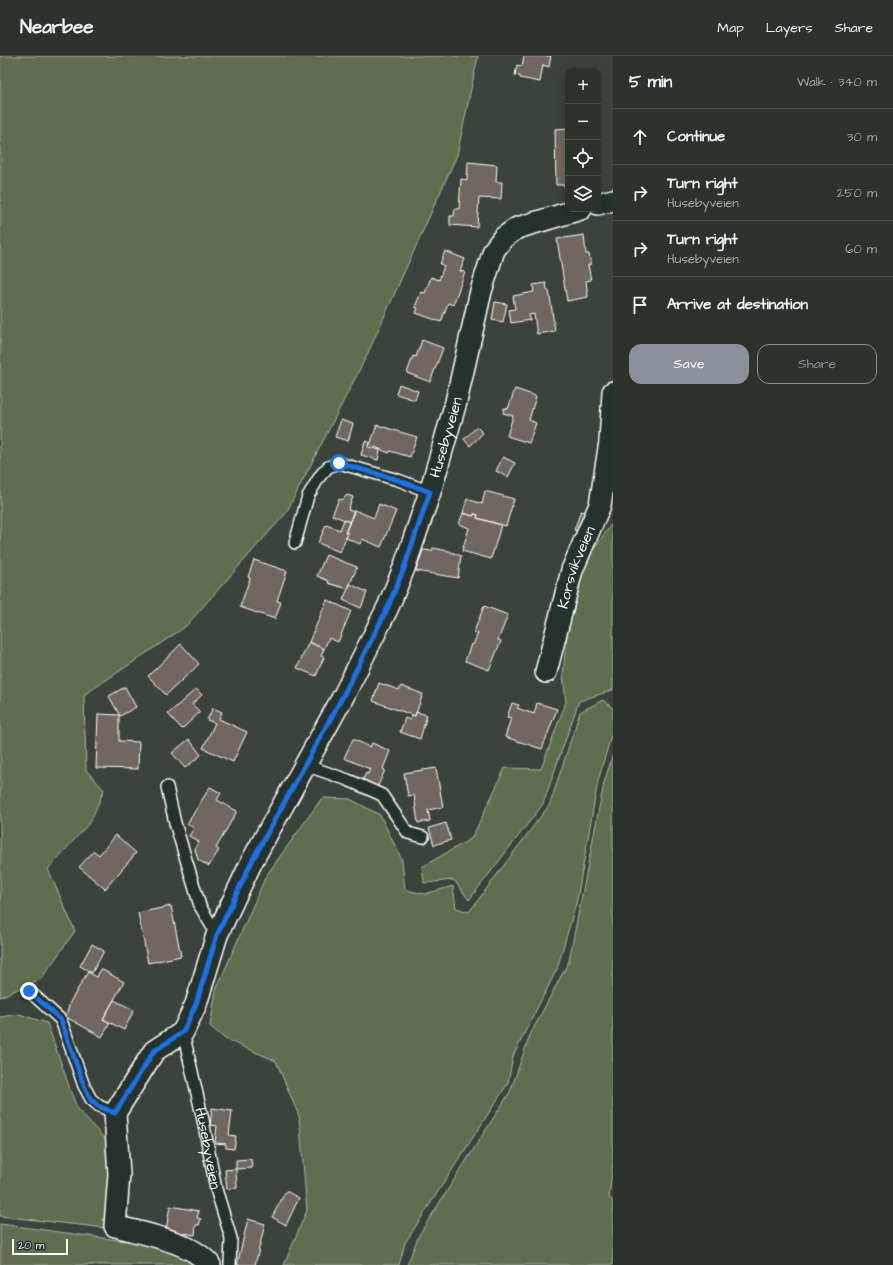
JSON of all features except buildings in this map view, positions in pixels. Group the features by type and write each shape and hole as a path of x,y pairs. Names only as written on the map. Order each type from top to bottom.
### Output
{"street":[{"path":"601,203 613,200"},
{"name":"Husebyveien","path":"183,1032 196,1004 217,935 252,861 344,694 388,607 404,568 430,492 456,402 481,291 494,250 503,238 517,228 571,212"},
{"name":"Korsvikveien","path":"546,672 572,570 600,505 610,442 613,392"},
{"path":"183,1032 154,1051 115,1113 119,1174 115,1226 180,1244 204,1258 210,1265"}],"lane":[{"path":"295,543 308,496 328,466 339,463 398,480 430,492"},
{"path":"305,765 348,780 382,795 408,834 423,837"},
{"path":"167,787 175,823 200,906 217,935"},
{"path":"29,991 61,1020 84,1086 91,1100 98,1106 115,1113"},
{"name":"Husebyveien","path":"183,1032 203,1120 216,1189 231,1238 230,1265"}],"green space":[{"path":"0,56 478,56 457,155 366,357 286,513 185,627 84,695 86,770 104,790 91,821 48,869 75,931 41,979 0,997"},
{"path":"611,525 613,526 613,690 579,701 543,804 469,900 454,880 424,883 422,867 472,838 505,768 541,769 566,702 563,674 573,577"},
{"path":"603,700 613,708 613,729 598,781 577,900 557,969 513,1056 508,1083 405,1243 399,1265 284,1265 307,1210 299,1116 276,1061 225,1039 210,1026 216,990 266,876 322,798 350,799 380,815 402,860 405,890 425,894 453,886 456,908 469,912 550,804 580,712"},
{"path":"613,754 613,1161 609,1198 613,1201 613,1265 407,1265 419,1235 510,1092 530,1035 569,961 604,783"},
{"path":"19,1014 47,1023 77,1109 109,1143 132,1231 0,1216 0,1017"},
{"path":"0,1224 184,1249 195,1265 0,1265"}],"route":[{"path":"29,991 61,1020 84,1086 91,1100 98,1106 115,1113 154,1051 183,1032 196,1004 217,935 252,861 344,694 388,607 404,568 430,492 398,480 339,463"}]}
